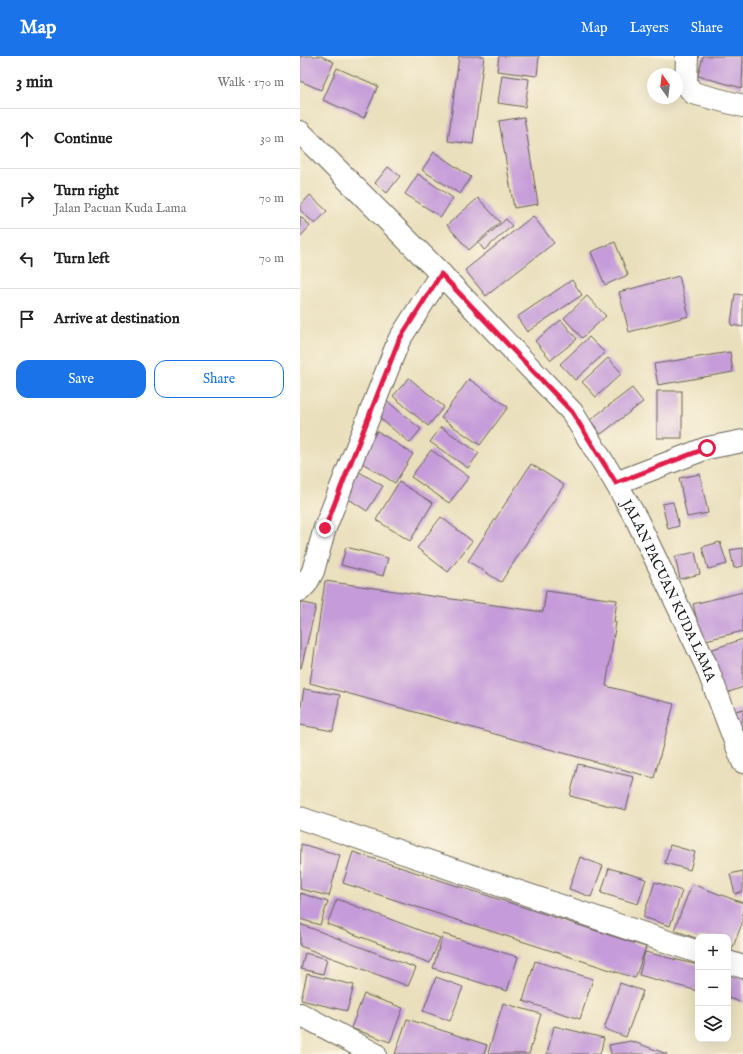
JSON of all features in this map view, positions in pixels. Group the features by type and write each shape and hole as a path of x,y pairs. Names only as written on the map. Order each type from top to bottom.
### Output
{"street":[{"path":"687,56 686,84 693,93 743,106"},
{"name":"JALAN PACUAN KUDA LAMA","path":"300,132 441,274 572,412 637,520 706,665 743,762"},
{"path":"300,590 306,584 313,571 325,528 399,340 441,274"},
{"path":"616,483 707,448 743,441"},
{"path":"300,818 695,951"},
{"path":"731,963 743,967"},
{"path":"300,1014 375,1054"}],"building":[{"path":"300,56 321,56 334,62 321,90 300,81"},
{"path":"459,56 484,56 473,144 448,141"},
{"path":"499,56 539,56 537,76 497,71"},
{"path":"703,56 743,56 742,88 698,76"},
{"path":"337,68 378,86 364,118 323,100"},
{"path":"502,75 529,79 525,107 498,103"},
{"path":"524,117 538,204 514,208 499,121"},
{"path":"434,152 471,177 460,194 422,170"},
{"path":"388,167 400,176 387,193 375,183"},
{"path":"418,174 453,198 441,217 405,194"},
{"path":"310,195 327,211 315,224 300,210 300,206"},
{"path":"478,198 500,222 469,250 447,225"},
{"path":"300,216 310,226 300,237"},
{"path":"533,216 554,243 486,296 465,270"},
{"path":"506,219 512,226 484,250 479,243"},
{"path":"615,242 628,275 605,285 591,252"},
{"path":"679,276 689,316 629,332 619,292"},
{"path":"572,280 582,295 527,332 517,317"},
{"path":"735,294 743,295 743,327 731,325"},
{"path":"587,296 606,316 582,338 564,318"},
{"path":"561,320 577,339 551,360 535,341"},
{"path":"589,337 605,353 575,380 560,364"},
{"path":"730,352 733,372 658,385 654,364"},
{"path":"608,358 622,373 596,397 582,382"},
{"path":"409,378 444,407 428,426 393,396"},
{"path":"469,379 508,407 480,445 441,418"},
{"path":"632,388 643,402 601,434 590,420"},
{"path":"657,391 682,391 682,438 657,438"},
{"path":"388,402 421,429 410,443 377,416"},
{"path":"441,427 479,453 468,468 430,442"},
{"path":"377,431 413,454 395,483 359,461"},
{"path":"431,450 469,477 449,503 411,477"},
{"path":"531,464 564,485 501,582 468,561"},
{"path":"356,470 383,486 367,511 341,494"},
{"path":"700,474 708,513 687,517 679,478"},
{"path":"399,482 433,503 410,541 376,520"},
{"path":"673,502 679,526 668,529 662,504"},
{"path":"441,517 472,541 448,572 417,548"},
{"path":"720,542 727,564 708,569 702,547"},
{"path":"346,547 388,558 383,576 341,565"},
{"path":"743,548 743,566 734,568 730,550"},
{"path":"695,552 700,574 680,579 675,557"},
{"path":"325,581 543,612 546,591 617,600 614,622 616,622 606,686 674,704 654,778 310,683"},
{"path":"743,592 743,631 702,641 693,604"},
{"path":"300,602 316,606 301,668 300,668"},
{"path":"743,639 743,687 724,694 710,650"},
{"path":"304,689 340,695 333,731 300,725 300,712"},
{"path":"743,709 743,745 733,712"},
{"path":"578,764 634,777 626,810 570,796"},
{"path":"301,844 340,855 329,896 300,889"},
{"path":"670,845 695,852 690,870 665,863"},
{"path":"353,852 646,947 635,978 343,883"},
{"path":"580,857 603,866 591,897 569,889"},
{"path":"609,868 646,879 638,904 601,893"},
{"path":"743,871 743,891 735,894 730,874"},
{"path":"655,882 682,891 670,926 643,917"},
{"path":"692,884 743,903 743,921 731,952 731,934 695,934 695,938 674,930"},
{"path":"300,893 328,902 320,925 300,919"},
{"path":"337,899 440,938 430,963 327,924"},
{"path":"300,924 416,968 408,986 300,946"},
{"path":"443,934 518,957 507,991 433,968"},
{"path":"645,952 695,964 695,990 639,975"},
{"path":"305,953 327,959 323,974 301,969"},
{"path":"535,961 593,979 580,1019 523,1001"},
{"path":"307,974 354,985 347,1011 301,1000"},
{"path":"731,974 743,977 743,1003 731,999"},
{"path":"436,977 463,987 450,1021 423,1011"},
{"path":"620,983 643,991 626,1037 604,1029"},
{"path":"364,994 403,1008 390,1042 351,1028"},
{"path":"503,1003 541,1014 529,1054 488,1053"},
{"path":"407,1019 487,1045 484,1054 395,1054"},
{"path":"554,1026 604,1038 600,1054 547,1054"},
{"path":"631,1041 667,1054 611,1054 609,1045"}],"route":[{"path":"325,528 399,340 441,274 572,412 616,483 707,448"}]}
